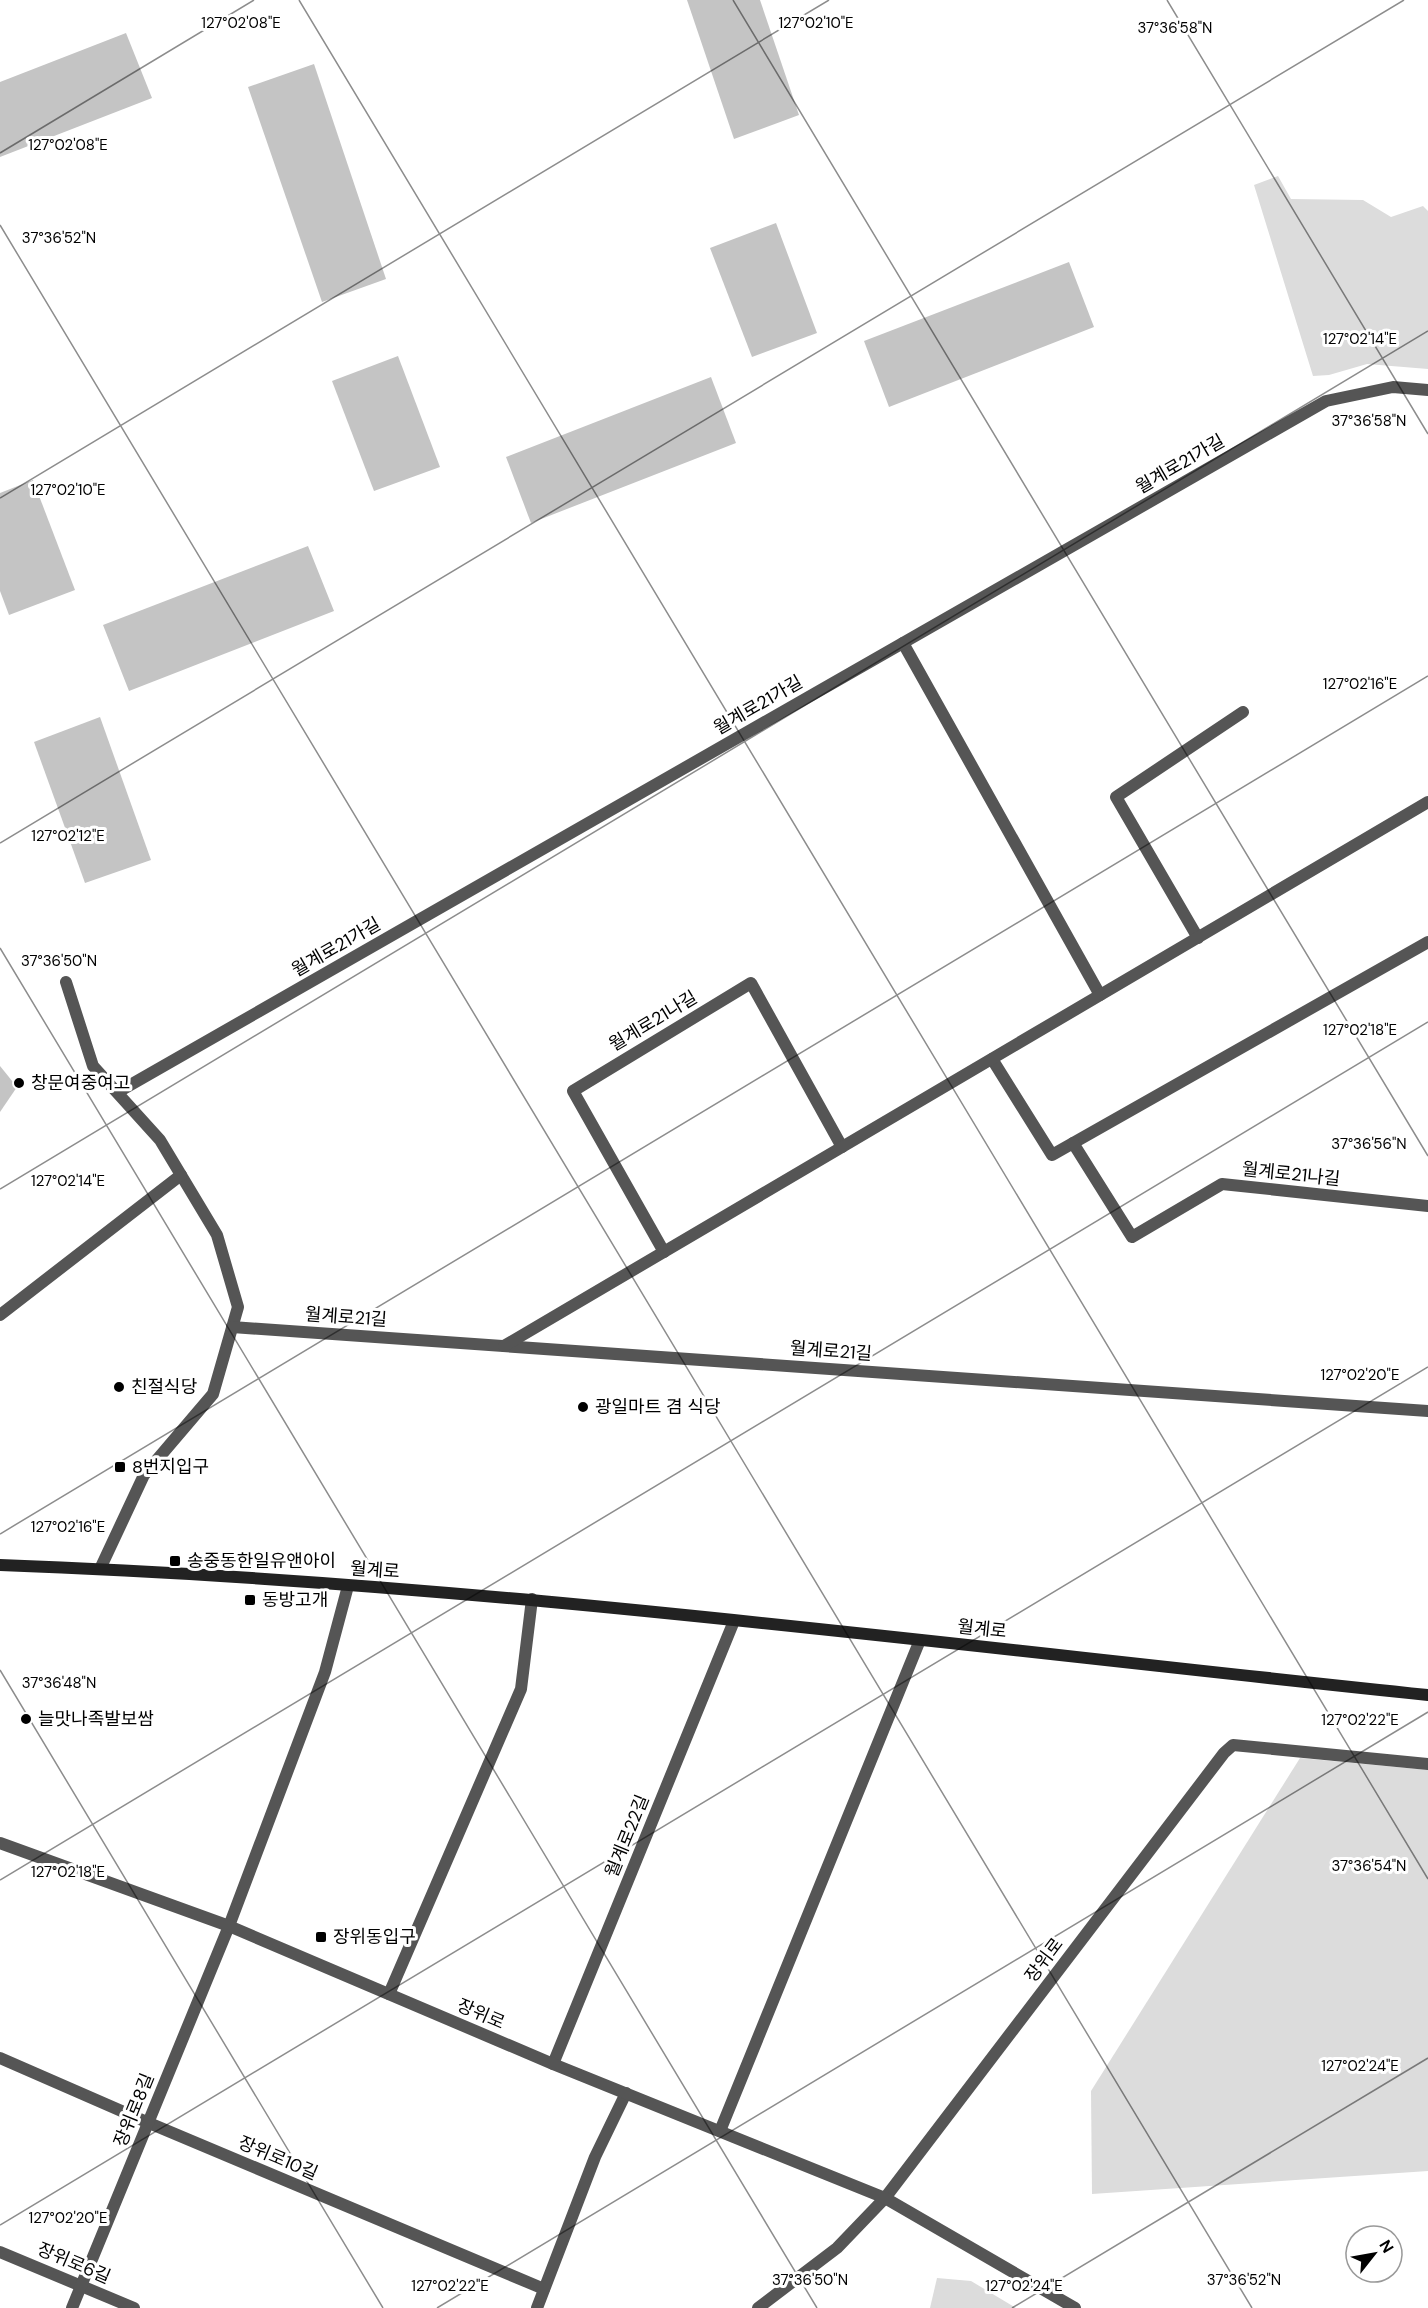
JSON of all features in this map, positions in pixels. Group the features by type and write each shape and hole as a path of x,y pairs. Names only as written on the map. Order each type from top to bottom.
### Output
{"main road":[{"name":"월계로","path":"0,1565 100,1569 532,1599 1428,1695"}],"street":[{"name":"월계로21가길","path":"118,1092 1326,401 1393,387 1428,390"},
{"path":"903,643 1100,995"},
{"path":"1198,938 1116,796 1243,712"},
{"path":"504,1346 1428,802"},
{"path":"992,1059 1052,1155 1428,942"},
{"path":"66,982 93,1066 160,1140 182,1175 217,1235 238,1307 213,1394 144,1476 100,1569"},
{"name":"월계로21나길","path":"664,1252 573,1091 751,983 842,1148"},
{"name":"월계로21나길","path":"1073,1143 1132,1238 1222,1184 1428,1206"},
{"path":"0,1315 182,1175"},
{"name":"월계로21길","path":"232,1327 1428,1411"},
{"path":"229,1926 325,1672 348,1586"},
{"path":"389,1994 521,1689 532,1599"},
{"name":"월계로22길","path":"553,2064 734,1621"},
{"path":"720,2131 920,1640"},
{"name":"장위로","path":"758,2308 837,2248 885,2198 1224,1753 1233,1745 1428,1764"},
{"name":"장위로","path":"0,1843 229,1926 553,2064 885,2198 1076,2308"},
{"name":"장위로8길","path":"72,2308 229,1926"},
{"name":"장위로10길","path":"0,2058 544,2289"},
{"path":"537,2308 595,2157 626,2093"},
{"name":"장위로6길","path":"0,2252 134,2308"}],"shaded area":[{"path":"1278,176 1291,199 1363,200 1391,217 1423,206 1428,211 1428,369 1367,364 1329,375 1313,376 1254,185"},
{"path":"1300,1758 1428,1770 1428,2171 1092,2194 1091,2091"},
{"path":"937,2278 971,2281 1016,2308 930,2308"}],"building":[{"path":"687,0 760,0 799,115 734,139"},
{"path":"126,33 152,98 0,157 0,82"},
{"path":"314,64 386,279 322,302 248,87"},
{"path":"776,223 817,333 752,357 710,248"},
{"path":"1069,262 1094,327 889,407 864,341"},
{"path":"398,356 440,467 374,491 332,381"},
{"path":"711,377 736,443 531,523 506,457"},
{"path":"33,480 75,590 9,615 0,591 0,493"},
{"path":"308,546 334,611 129,691 103,625"},
{"path":"100,717 151,860 85,883 34,742"},
{"path":"0,1066 17,1087 0,1112"}],"place":[{"name":"창문여중여고","path":"19,1083"},
{"name":"친절식당","path":"119,1387"},
{"name":"광일마트 겸 식당","path":"583,1407"},
{"name":"8번지입구","path":"120,1467"},
{"name":"송중동한일유앤아이","path":"175,1561"},
{"name":"동방고개","path":"250,1600"},
{"name":"늘맛나족발보쌈","path":"26,1719"},
{"name":"장위동입구","path":"321,1937"}]}
